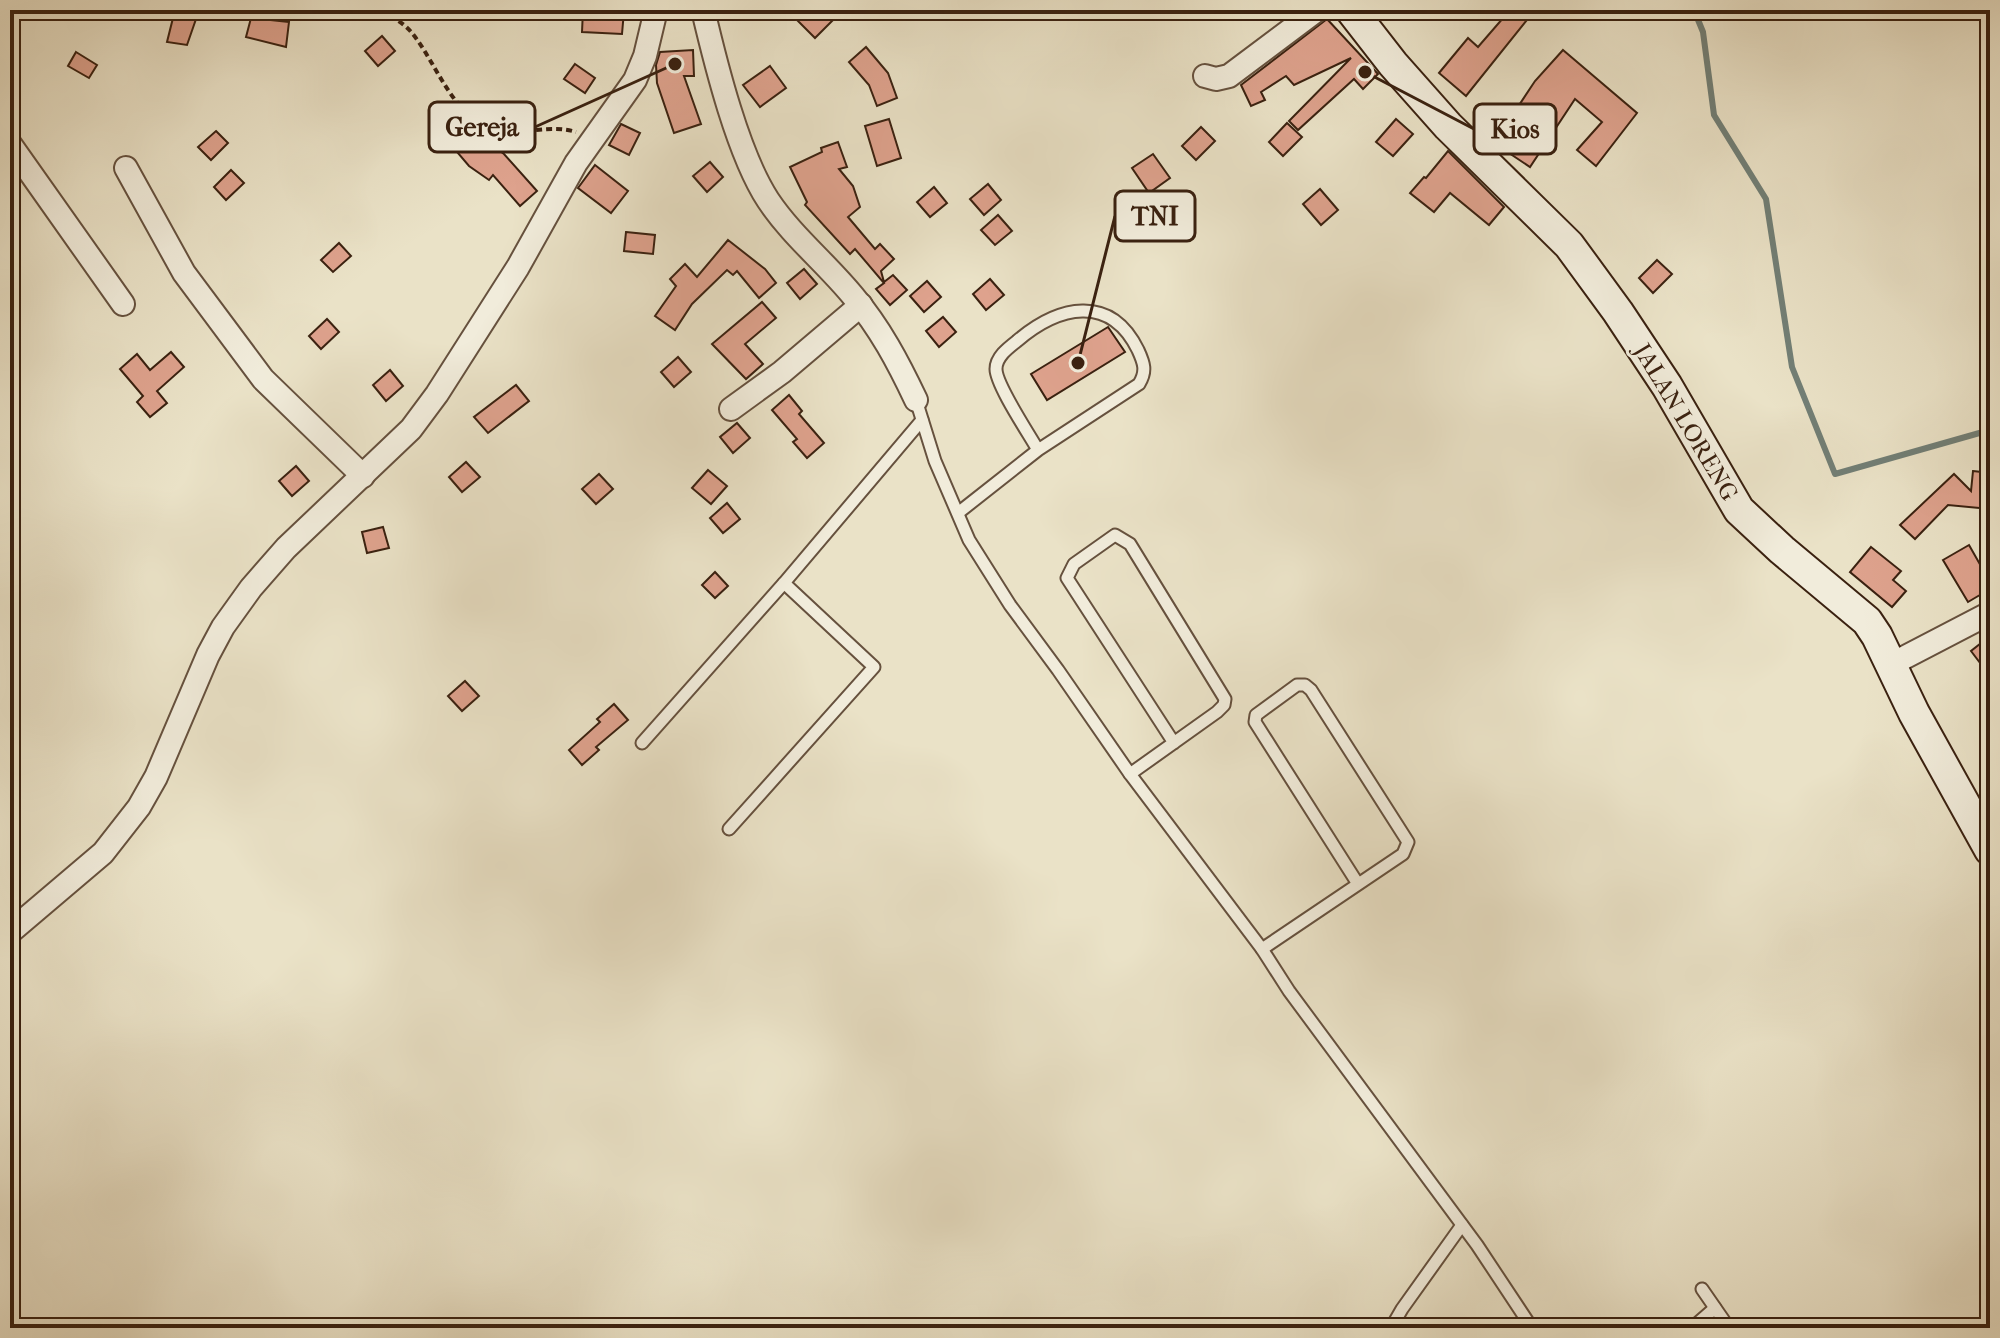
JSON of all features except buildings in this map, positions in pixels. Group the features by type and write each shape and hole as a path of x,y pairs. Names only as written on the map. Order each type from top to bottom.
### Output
{"street":[{"path":"10,932 118,837 156,777 223,627 251,588 286,548 411,429 437,394 518,267 576,163 635,80 645,56 656,10"},
{"path":"703,10 722,79 757,181 788,226 861,305 893,351 919,410"},
{"path":"1205,76 1216,79 1229,76 1317,10"},
{"name":"JALAN LORENG","path":"1351,10 1393,64 1448,126 1569,245 1667,386 1739,510 1867,621 1990,850"},
{"path":"10,144 123,304"},
{"path":"126,168 184,273 263,379 363,476"},
{"path":"731,409 782,372 861,305"},
{"path":"1890,665 1990,613"}],"lane":[{"path":"958,513 1038,450 1139,384 1145,365 1127,329 1113,319 1089,310 1065,312 1039,324 998,360 995,370 999,383 1038,450"},
{"path":"919,410 935,461 969,540 1010,605 1130,774 1262,949 1289,991 1462,1225 1532,1328"},
{"path":"642,743 784,583 919,410"},
{"path":"1130,774 1174,743 1224,705 1224,693 1130,544 1115,535 1074,564 1067,578 1174,743"},
{"path":"729,829 874,667 784,583"},
{"path":"1262,949 1403,854 1407,848 1407,837 1311,690 1305,685 1297,685 1256,715 1255,722 1358,884"},
{"path":"1391,1328 1462,1225"},
{"path":"1702,1289 1729,1328"},
{"path":"1692,1328 1715,1308"}],"path":[{"path":"287,14 296,10"},
{"path":"382,10 412,34 443,84 482,125 493,131 506,132 550,127 594,137"}],"waterway":[{"path":"1694,10 1703,32 1714,115 1766,199 1792,367 1835,474 1990,430"}],"place":[{"name":"Gereja","path":"675,64"},
{"name":"Kios","path":"1365,72"},
{"name":"TNI","path":"1078,363"}]}
